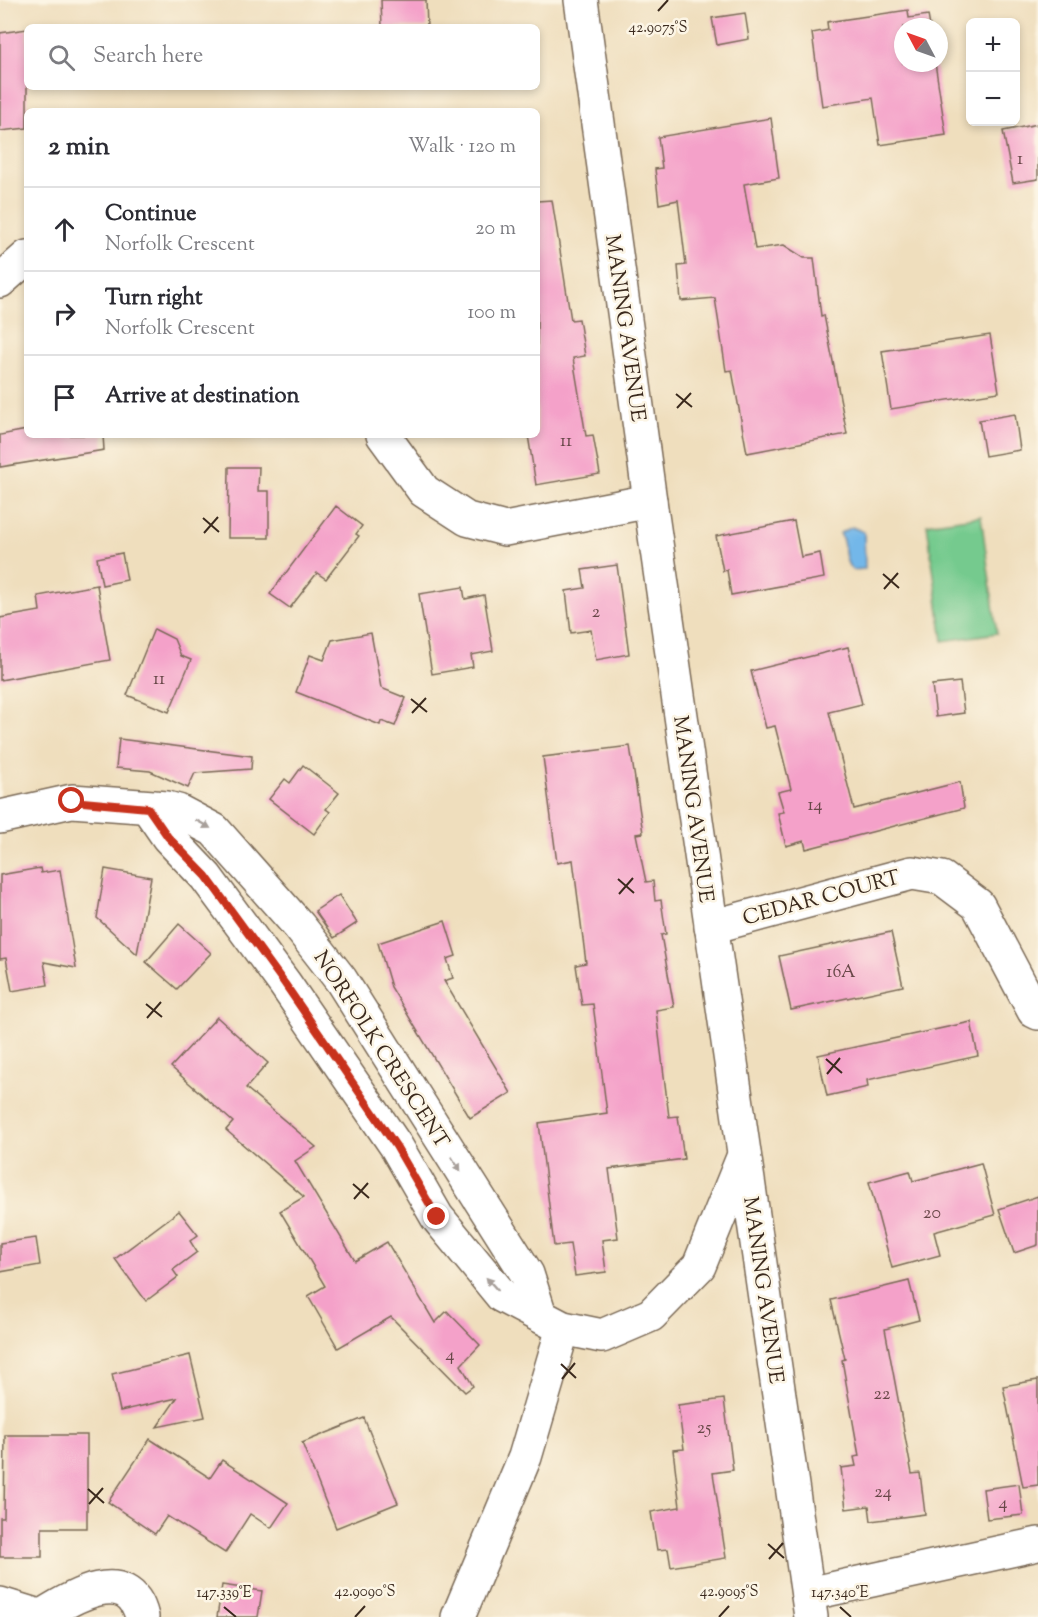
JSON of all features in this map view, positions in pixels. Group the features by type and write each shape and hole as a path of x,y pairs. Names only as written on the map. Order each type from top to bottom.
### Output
{"street":[{"name":"MANING AVENUE","path":"581,0 650,501 810,1606"},
{"path":"0,281 24,259"},
{"path":"385,438 424,491 467,519 505,529 650,501"},
{"name":"NORFOLK CRESCENT","path":"0,817 72,801 178,811 214,830 299,926 341,980 527,1274 552,1322"},
{"name":"NORFOLK CRESCENT","path":"148,808 168,837 206,876 285,984 396,1146 437,1217 502,1296 552,1322 602,1336 651,1315 699,1266 744,1154"},
{"name":"CEDAR COURT","path":"711,927 912,873 942,878 978,905 1034,1011 1038,1013"},
{"path":"458,1617 525,1457 552,1322"},
{"path":"810,1606 1038,1544"},
{"path":"0,1604 42,1616 70,1598 104,1586 126,1593 139,1603 142,1617"}],"green space":[{"path":"981,516 997,633 943,641 927,524"}],"water":[{"path":"852,527 864,532 865,569 852,570 847,561 840,533"}],"building":[{"path":"381,0 426,0 427,24 382,24"},
{"path":"908,10 909,18 894,18 894,72 936,72 946,135 880,145 873,98 822,106 812,33 828,30 827,22"},
{"path":"745,13 749,39 717,45 712,18"},
{"path":"928,15 928,18 909,18"},
{"path":"24,29 24,90 27,90 27,108 24,108 24,128 0,131 0,33"},
{"path":"771,118 779,178 744,184 755,249 784,245 804,258 814,258 821,316 824,315 847,434 747,453 732,370 726,371 715,298 681,301 678,266 686,265 678,200 659,204 655,169 662,168 658,137"},
{"path":"1038,124 1038,179 1013,183 1003,131"},
{"path":"552,200 571,320 579,319 585,356 573,358 586,436 593,435 600,474 536,485 528,438 540,438 540,201"},
{"path":"990,335 999,392 891,409 882,351"},
{"path":"1015,414 1020,450 985,456 979,420"},
{"path":"24,431 24,438 103,438 104,450 0,467 0,435"},
{"path":"229,467 259,467 258,491 269,491 269,538 228,538"},
{"path":"336,506 362,526 356,534 359,536 326,579 317,573 290,608 270,594"},
{"path":"794,521 801,557 820,553 824,578 731,595 727,570 723,571 716,536"},
{"path":"122,553 127,580 102,585 97,558"},
{"path":"617,565 629,654 596,660 591,630 571,633 566,591 585,588 582,570"},
{"path":"97,585 110,660 0,680 0,618 40,611 38,596"},
{"path":"463,587 465,599 484,595 493,651 471,655 473,667 432,674 419,594"},
{"path":"154,629 174,639 181,656 191,660 169,712 127,695"},
{"path":"371,633 381,688 406,698 395,726 381,721 380,725 296,692 310,655 324,660 332,640"},
{"path":"848,647 862,704 829,712 854,809 960,782 964,808 806,849 804,841 786,846 778,813 784,812 778,792 791,789 775,726 766,728 751,671"},
{"path":"960,682 964,713 936,717 932,685"},
{"path":"119,739 252,756 251,769 195,773 188,788 150,771 116,768"},
{"path":"630,746 643,833 636,834 646,882 653,881 655,901 661,900 666,934 661,935 674,1007 656,1010 669,1117 678,1116 684,1159 609,1169 618,1238 602,1240 606,1272 575,1276 570,1244 554,1246 539,1123 607,1113 593,1004 582,1005 576,965 586,963 573,860 557,863 543,757"},
{"path":"303,765 339,793 326,809 330,812 314,834 269,799 285,779 290,783"},
{"path":"40,868 41,873 60,870 76,968 44,962 48,985 12,991 6,958 0,959 0,875"},
{"path":"105,869 151,877 137,954 97,918"},
{"path":"339,895 357,923 334,938 315,911"},
{"path":"445,921 456,956 447,959 453,978 444,981 511,1093 470,1118 391,987 378,943"},
{"path":"179,924 211,953 177,989 146,962"},
{"path":"891,932 903,986 791,1010 779,956"},
{"path":"217,1017 268,1063 246,1088 316,1147 295,1161 355,1261 387,1242 435,1323 447,1311 480,1345 461,1365 473,1386 465,1392 391,1317 338,1348 308,1296 325,1286 280,1211 304,1197 226,1130 233,1122 171,1067"},
{"path":"971,1022 978,1056 867,1080 868,1087 827,1096 818,1055"},
{"path":"981,1163 995,1215 934,1232 940,1255 892,1268 869,1182 910,1171 913,1181"},
{"path":"1038,1196 1038,1245 1014,1253 999,1209"},
{"path":"179,1211 198,1235 190,1241 197,1252 173,1270 178,1277 146,1301 115,1259"},
{"path":"36,1238 40,1265 0,1272 0,1243"},
{"path":"909,1281 919,1320 885,1329 912,1474 920,1473 925,1514 871,1521 869,1506 846,1509 841,1468 856,1466 854,1457 859,1456 842,1360 845,1359 831,1300"},
{"path":"190,1355 205,1417 157,1427 177,1398 120,1411 112,1374"},
{"path":"1038,1380 1038,1485 1023,1487 1003,1386"},
{"path":"724,1399 733,1470 713,1473 726,1558 671,1567 668,1549 657,1550 651,1512 680,1507 673,1450 684,1449 678,1405"},
{"path":"364,1418 398,1503 336,1528 302,1443"},
{"path":"5,1435 87,1435 87,1528 42,1528 42,1557 0,1557 0,1518 4,1518"},
{"path":"150,1439 210,1478 222,1460 288,1503 271,1528 250,1514 225,1553 167,1516 155,1534 108,1502"},
{"path":"1019,1484 1023,1515 987,1519 983,1489"},
{"path":"222,1585 262,1591 258,1617 217,1617"}],"route":[{"path":"72,801 148,808 168,837 206,876 285,984 396,1146 437,1217"}]}
